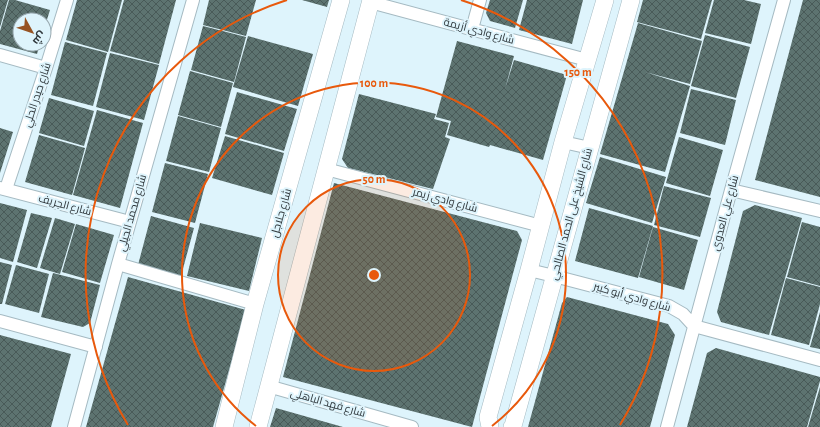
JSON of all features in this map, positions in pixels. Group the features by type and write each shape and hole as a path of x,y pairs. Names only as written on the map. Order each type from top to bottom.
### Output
{"street":[{"name":"شارع حيدر الحلي","path":"3,189 46,68 67,0"},
{"name":"شارع محمد الجيلي","path":"74,427 118,264 193,0"},
{"name":"شارع جلاجل","path":"228,424 255,304 342,0"},
{"path":"472,29 480,0"},
{"path":"490,427 488,417 563,142 605,0"},
{"name":"شارع الشيخ على الحمد الصالحي","path":"512,427 631,0"},
{"name":"شارع علي العدوي","path":"666,427 784,0"},
{"path":"258,427 370,1"},
{"name":"شارع وادي أزيمة","path":"370,1 587,60"},
{"path":"0,55 46,68"},
{"path":"563,142 590,148"},
{"name":"شارع وادي زيمر","path":"326,168 541,226"},
{"name":"شارع الجريف","path":"3,189 130,222"},
{"path":"731,190 820,211"},
{"path":"118,264 255,304"},
{"name":"شارع وادي أبو كبير","path":"529,270 669,306 683,314 694,326 820,360"},
{"path":"0,321 96,347"},
{"name":"شارع فهد الباهلي","path":"268,386 412,427"}],"building":[{"path":"0,0 8,0 0,27"},
{"path":"9,0 15,0 50,10 49,12 12,12 12,47 0,44 0,31"},
{"path":"77,0 122,0 108,52 66,40"},
{"path":"124,0 176,0 159,64 110,51"},
{"path":"209,0 256,0 246,36 203,25"},
{"path":"302,0 329,0 327,7"},
{"path":"490,0 523,0 515,28 490,21 486,13"},
{"path":"527,0 583,0 572,44 519,30"},
{"path":"643,0 712,0 701,39 637,22"},
{"path":"714,0 744,0 761,4 751,44 705,33"},
{"path":"803,0 820,0 820,197 755,180"},
{"path":"638,23 702,41 690,84 645,72 690,86 665,172 600,154"},
{"path":"203,26 246,37 234,82 191,70"},
{"path":"705,35 750,47 736,98 691,86"},
{"path":"248,36 313,54 298,106 233,87"},
{"path":"457,41 514,56 505,89 514,60 567,75 543,160 447,135 451,121 436,117"},
{"path":"65,42 107,53 93,106 51,95"},
{"path":"110,53 159,65 144,120 96,107"},
{"path":"190,71 233,83 221,127 178,115"},
{"path":"691,89 736,100 725,145 680,133"},
{"path":"237,92 297,109 284,151 225,134"},
{"path":"359,94 436,114 434,119 449,123 445,137 450,139 433,189 348,168 342,159"},
{"path":"49,98 94,111 84,146 39,133"},
{"path":"97,110 143,123 120,208 73,195"},
{"path":"178,116 221,128 209,172 166,161"},
{"path":"0,128 13,132 0,173"},
{"path":"39,135 85,148 72,195 25,182"},
{"path":"225,136 284,153 272,195 212,178"},
{"path":"679,137 723,150 710,196 666,183"},
{"path":"600,157 666,177 652,223 586,203"},
{"path":"165,163 208,174 195,223 152,212"},
{"path":"334,183 517,231 522,240 472,427 283,377"},
{"path":"664,186 711,198 700,237 654,225"},
{"path":"0,203 27,210 13,262 0,258"},
{"path":"755,205 802,218 769,335 721,322 717,312 743,211"},
{"path":"589,208 653,226 638,278 575,261"},
{"path":"31,213 52,218 37,268 17,262"},
{"path":"151,216 194,228 181,276 138,265"},
{"path":"55,218 75,224 60,274 40,268"},
{"path":"802,222 820,227 820,286 787,277"},
{"path":"200,223 262,238 249,291 187,276"},
{"path":"76,224 114,235 100,283 62,272"},
{"path":"653,227 698,240 684,290 639,277"},
{"path":"0,262 12,265 2,304 0,304"},
{"path":"16,265 49,274 39,313 5,304"},
{"path":"53,273 100,285 90,323 83,327 41,317"},
{"path":"128,277 246,310 213,427 86,427"},
{"path":"786,278 820,287 820,304 809,345 771,335"},
{"path":"567,297 668,324 675,335 650,427 528,427 562,303"},
{"path":"820,312 820,349 810,347"},
{"path":"0,335 71,354 51,427 0,427"},
{"path":"716,348 820,377 807,427 687,427 707,353"},
{"path":"820,387 820,427 808,427"},
{"path":"276,408 343,427 270,427"}]}
